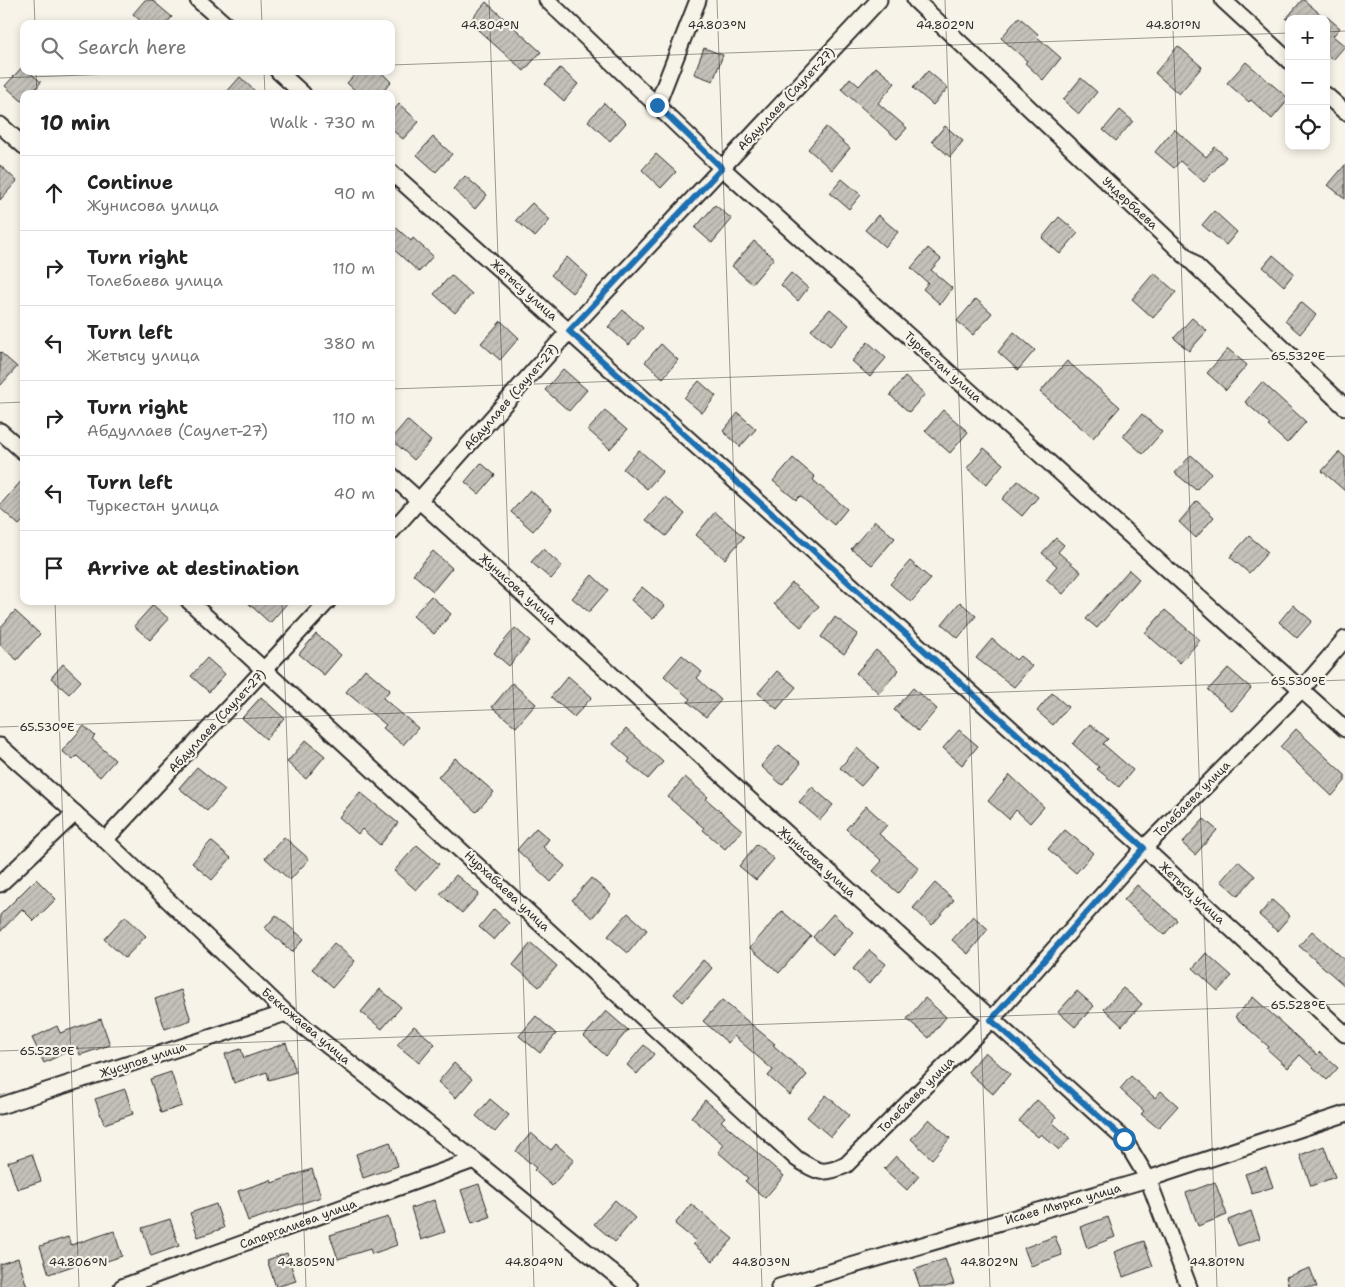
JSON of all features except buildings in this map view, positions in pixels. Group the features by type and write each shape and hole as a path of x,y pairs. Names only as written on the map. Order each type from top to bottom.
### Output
{"street":[{"path":"198,0 220,20"},
{"name":"Туркестан улица","path":"547,0 722,168 1345,729"},
{"path":"657,105 698,0"},
{"name":"Абдуллаев (Саулет-27)","path":"395,528 569,331 879,0"},
{"name":"Ундербаева","path":"914,0 1345,407"},
{"path":"1223,0 1288,60"},
{"path":"282,75 299,90"},
{"path":"1330,99 1345,112"},
{"path":"0,125 20,142"},
{"name":"Жетысу улица","path":"395,176 1144,848 1345,1034"},
{"path":"0,431 20,448"},
{"name":"Жунисова улица","path":"395,479 1124,1139 1148,1179 1189,1287"},
{"name":"Нурхабаева улица","path":"193,605 797,1159 814,1170 829,1172"},
{"name":"Абдуллаев (Саулет-27)","path":"106,840 324,605"},
{"name":"Толебаева улица","path":"829,1172 846,1165 991,1020 1144,848 1301,690 1345,639"},
{"name":"Беккожаева улица","path":"0,746 106,840 286,1013 474,1160 630,1287"},
{"path":"0,884 75,813"},
{"name":"Жусупов улица","path":"0,1106 286,1013"},
{"name":"Исаев Мырка улица","path":"779,1287 1148,1179 1345,1114"},
{"name":"Сапаргалиева улица","path":"122,1287 474,1160"}],"route":[{"path":"657,105 722,168 569,331 1144,848 991,1020 1124,1139"}]}
